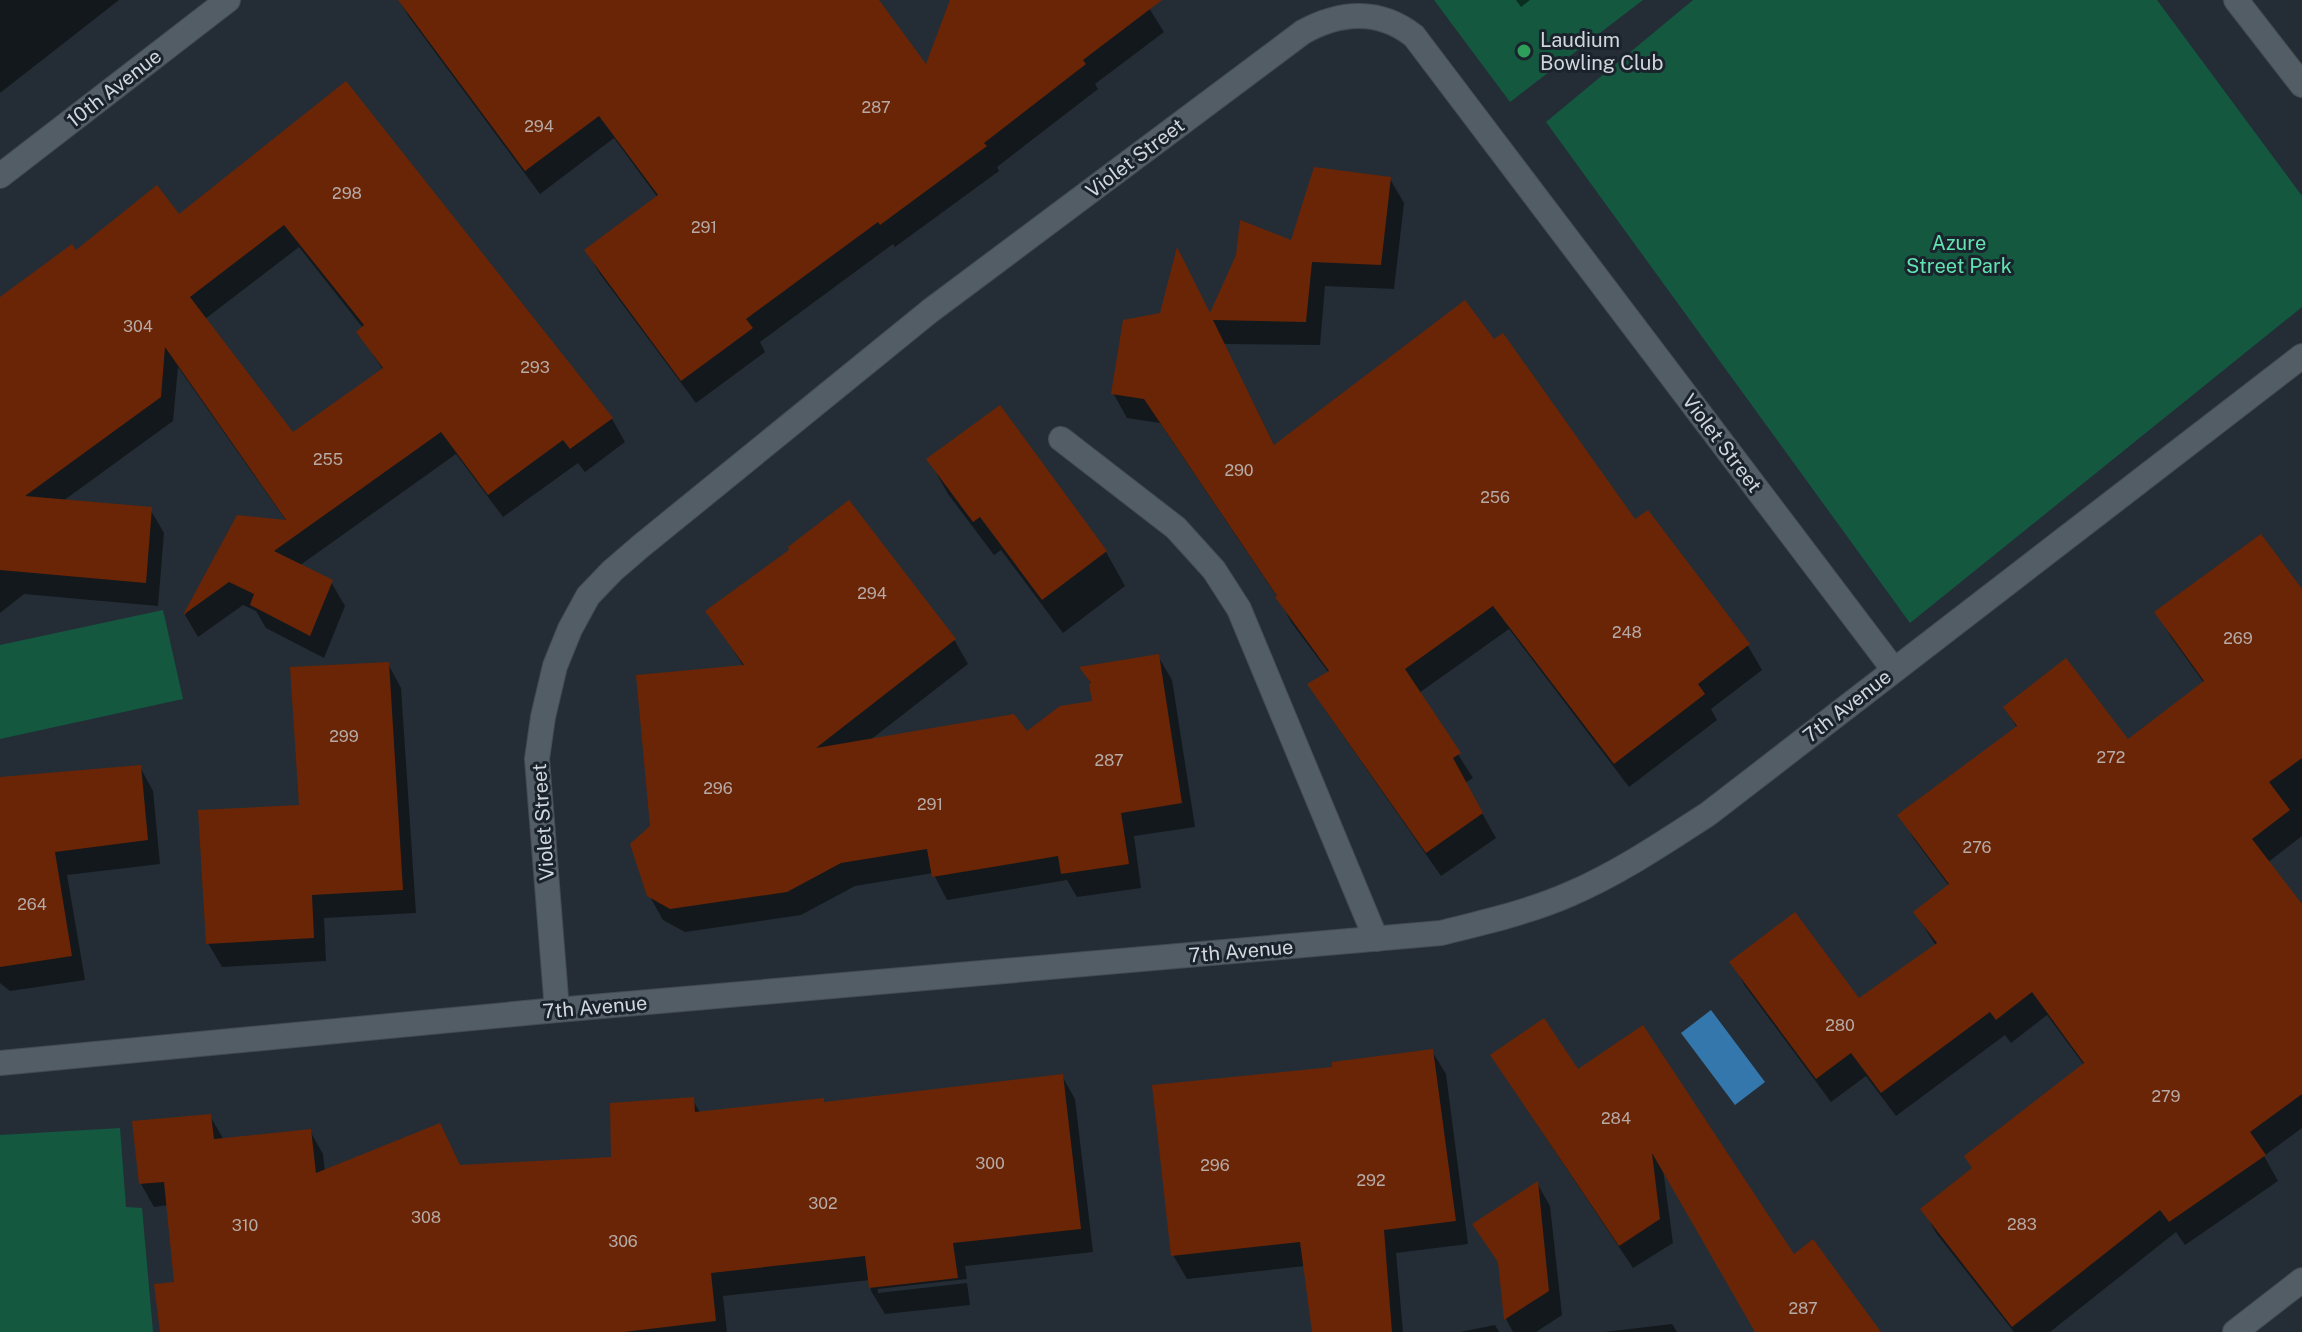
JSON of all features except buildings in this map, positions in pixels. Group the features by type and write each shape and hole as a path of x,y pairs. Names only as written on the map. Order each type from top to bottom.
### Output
{"street":[{"name":"10th Avenue","path":"0,176 228,0"},
{"path":"2236,0 2302,85"},
{"name":"Violet Street","path":"557,1010 537,759 555,666 588,596 641,546 930,311 1303,32 1317,24 1340,18 1363,15 1383,18 1414,36 1894,670"},
{"name":"7th Avenue","path":"0,1063 557,1010 1441,933 1534,908 1601,880 1708,814 2302,356"},
{"path":"1061,439 1176,528 1214,570 1239,609 1376,939"},
{"path":"2235,1332 2302,1280"}],"green space":[{"name":"Laudium Bowling Club","path":"1434,0 1643,0 1510,102"},
{"name":"Azure Street Park","path":"1693,0 2157,0 2302,196 2302,307 1910,623 1546,122"},
{"path":"163,610 183,699 0,739 0,645"},
{"path":"120,1128 126,1207 142,1208 153,1332 0,1332 0,1135"}],"water":[{"path":"1711,1010 1765,1082 1735,1105 1681,1033"}],"place":[{"name":"Laudium Bowling Club","path":"1524,51"}]}
